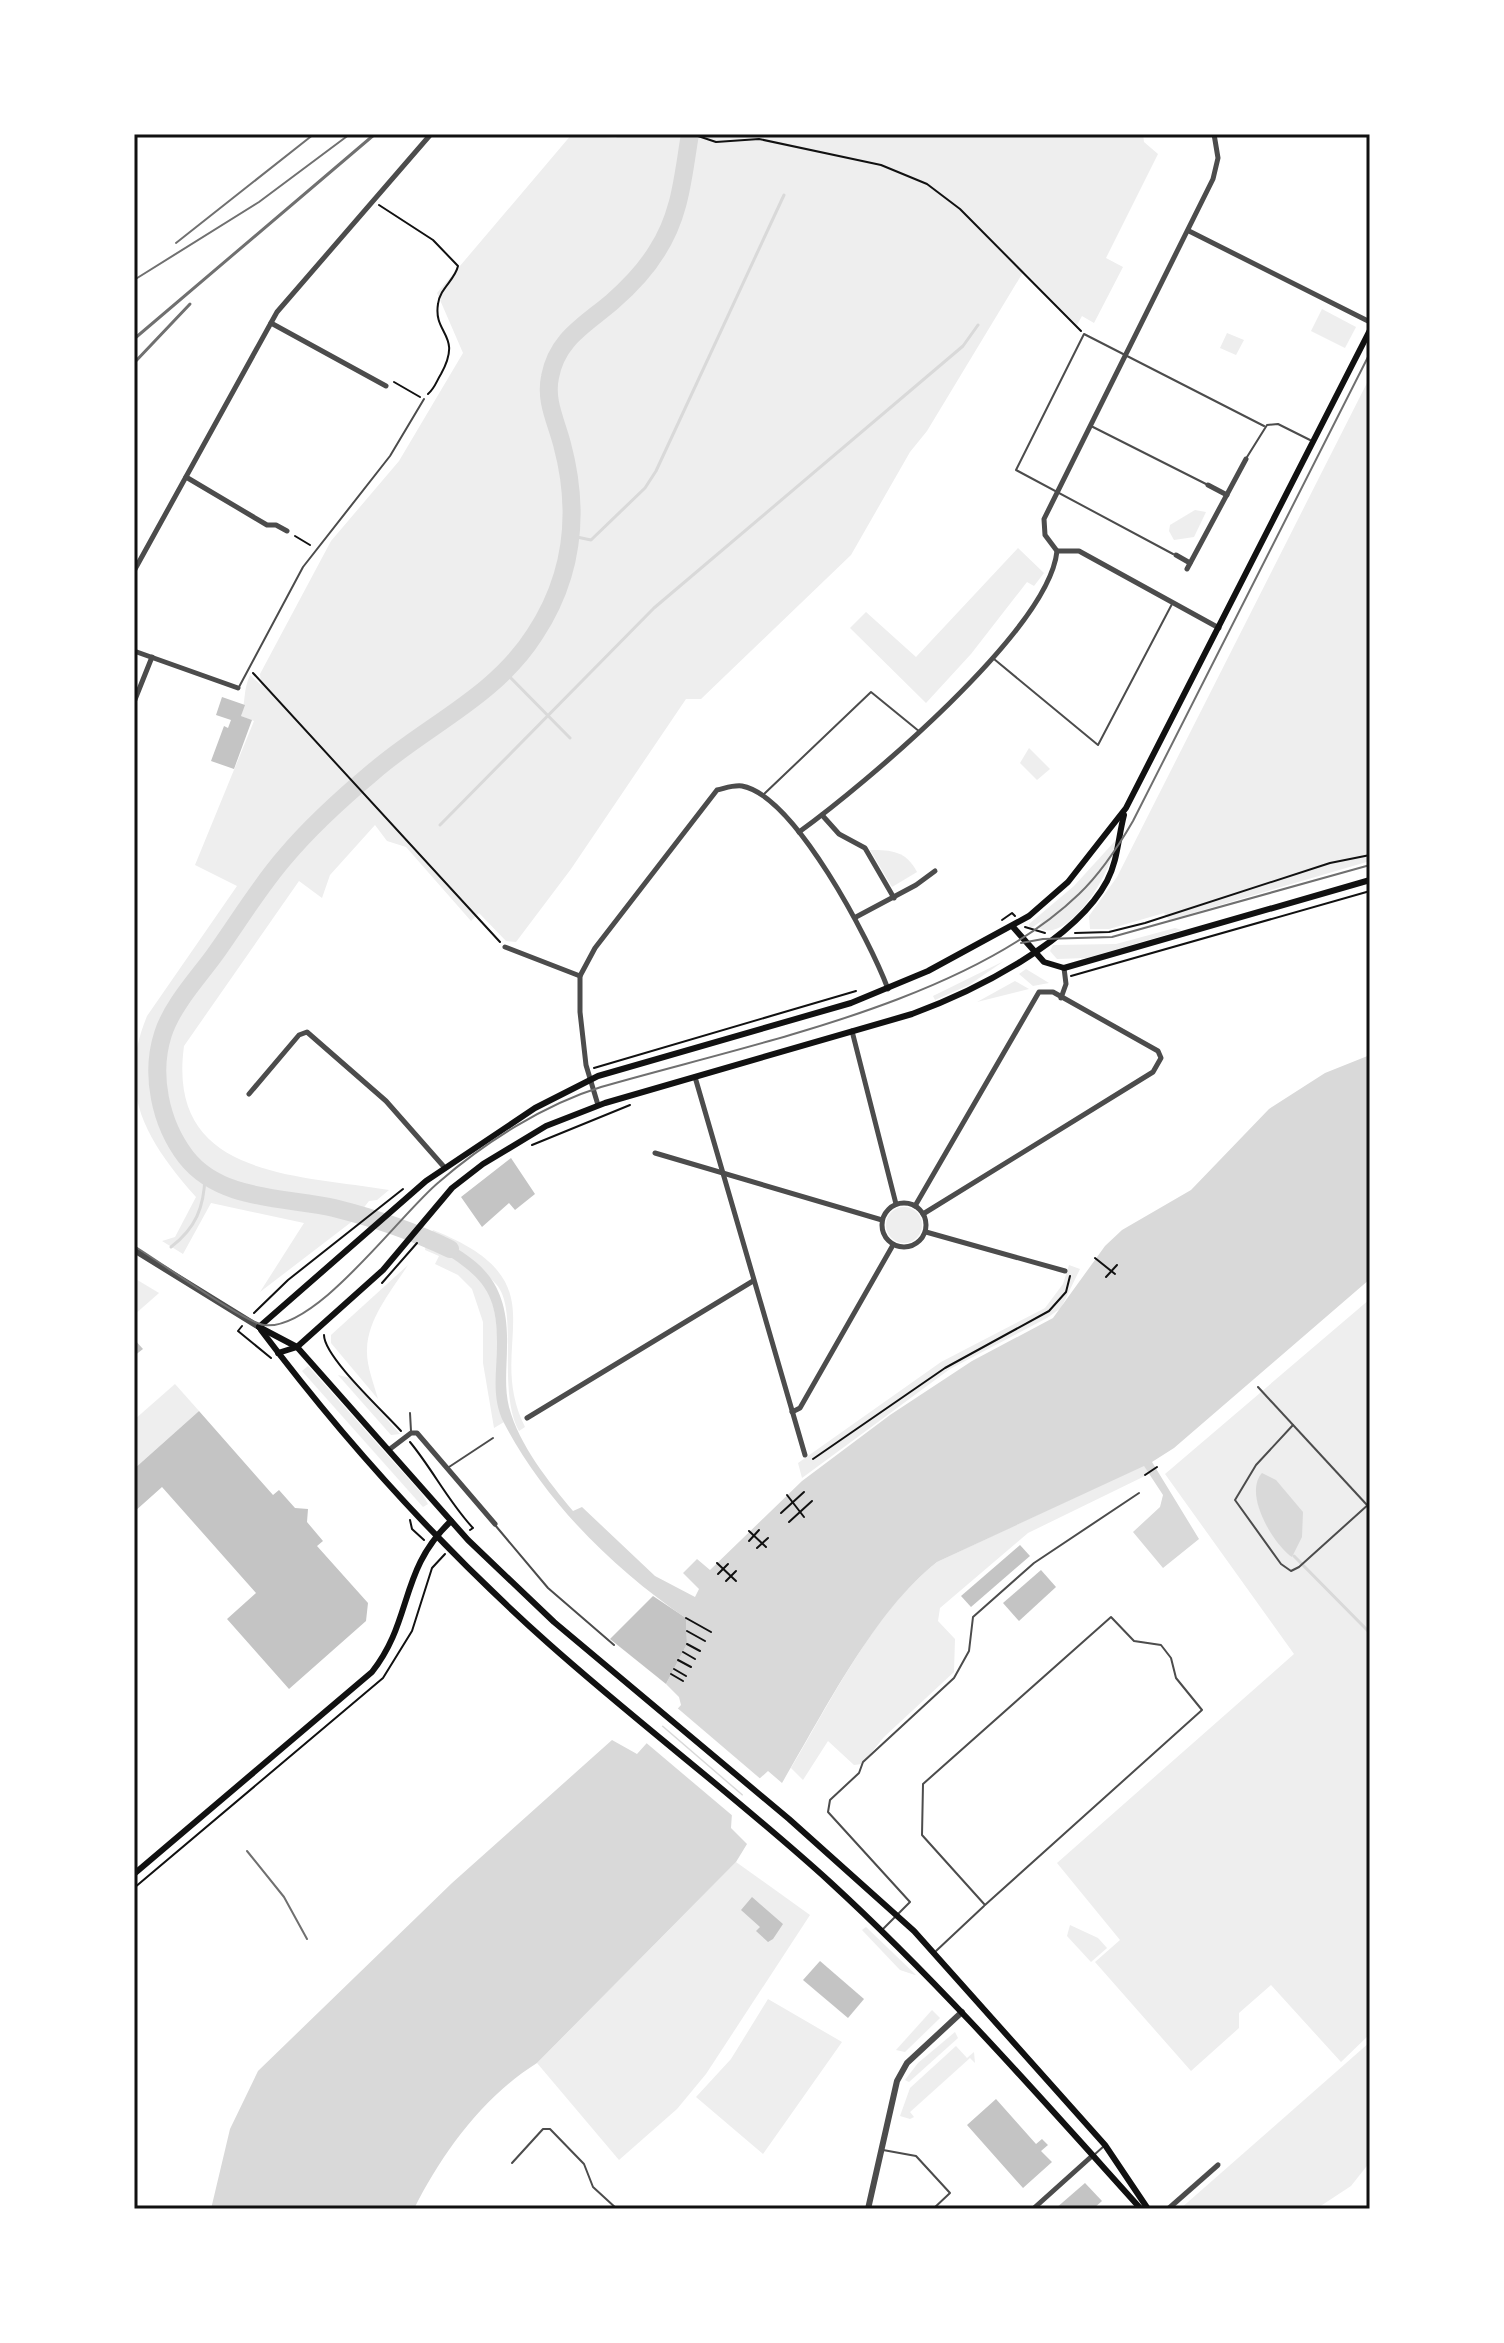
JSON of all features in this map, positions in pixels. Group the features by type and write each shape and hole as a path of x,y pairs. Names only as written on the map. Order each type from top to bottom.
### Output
{"main road":[{"path":"259,1327 445,1168 535,1108 590,1079 888,989 1013,927 1068,882 1126,808 1370,330"},
{"path":"278,1353 297,1347 383,1270 438,1202 483,1164 546,1126 598,1105 951,999 1035,952 1086,908 1106,882 1116,858 1126,808"},
{"path":"1013,927 1049,965 1064,968 1370,880"},
{"path":"259,1327 297,1347 451,1521 554,1622 789,1819 897,1915 934,1952 1105,2145 1148,2209"},
{"path":"259,1327 435,1537 617,1703 775,1835 882,1931 962,2012 1141,2209"},
{"path":"134,1874 372,1672 392,1639 411,1580 429,1545 451,1521"},
{"path":"962,2012 976,1999"}],"street":[{"path":"134,571 271,323 431,134"},
{"path":"799,832 920,732 992,657 1055,570 1057,551 1045,535 1044,519 1214,177 1218,158 1214,134"},
{"path":"1189,231 1370,322"},
{"path":"271,323 386,386"},
{"path":"1176,555 1189,566 1246,459"},
{"path":"186,477 267,525 276,525 287,531"},
{"path":"1208,485 1227,495"},
{"path":"1057,551 1079,551 1220,628"},
{"path":"134,651 238,688"},
{"path":"134,702 152,657"},
{"path":"598,1105 581,1026 580,976 595,948 711,796 730,786 752,790 761,796 799,832 856,917 888,989"},
{"path":"822,815 839,834 865,848 894,898"},
{"path":"856,917 894,898 935,871"},
{"path":"505,947 580,976"},
{"path":"1061,998 1066,978 1064,968"},
{"path":"915,1206 1039,992 1047,990 1152,1046 1161,1058 1159,1066 923,1214"},
{"path":"852,1031 896,1204"},
{"path":"249,1094 299,1035 307,1032 386,1101 445,1168"},
{"path":"695,1077 805,1455"},
{"path":"655,1153 882,1220"},
{"path":"896,1204 915,1206 923,1214 926,1232"},
{"path":"896,1204 882,1220 882,1232 893,1245 912,1246 926,1232"},
{"path":"926,1232 1065,1271"},
{"path":"792,1412 800,1408 893,1245"},
{"path":"134,1250 259,1327"},
{"path":"527,1418 753,1281"},
{"path":"390,1449 408,1434 417,1433 495,1524"},
{"path":"868,2209 897,2081 907,2063 962,2012"},
{"path":"1033,2209 1092,2156"},
{"path":"1168,2209 1218,2165"}],"lane":[{"path":"1176,555 1016,470 1084,334 1264,426 1278,424 1314,442"},
{"path":"238,688 316,548 390,456 424,399"},
{"path":"1091,426 1208,485"},
{"path":"1246,459 1264,426"},
{"path":"992,657 1098,745 1173,603"},
{"path":"761,796 871,692 920,732"},
{"path":"1258,1387 1361,1503 1369,1504"},
{"path":"408,1434 410,1413"},
{"path":"1293,1425 1256,1465 1235,1500 1281,1564 1291,1571 1299,1567 1369,1504"},
{"path":"448,1468 493,1438"},
{"path":"882,1931 910,1902 828,1812 830,1800 859,1773 871,1755 954,1678 969,1651 973,1617 1034,1563 1139,1493"},
{"path":"495,1524 548,1588 614,1645"},
{"path":"934,1952 1202,1710 1176,1678 1171,1658 1161,1645 1134,1641 1111,1617 923,1784 922,1835 985,1905"},
{"path":"512,2163 546,2128 584,2164 593,2187 617,2209"},
{"path":"1092,2156 1105,2145"},
{"path":"881,2149 916,2156 950,2193 933,2209"}],"path":[{"path":"692,134 705,140 759,139 881,165 927,184 960,209 1084,334"},
{"path":"373,201 426,234 458,266 438,302 439,319 449,341 449,359 435,388 424,399 394,382 386,386"},
{"path":"287,531 316,548"},
{"path":"248,670 505,947"},
{"path":"1073,933 1109,932 1145,923 1252,887 1370,855"},
{"path":"1066,978 1370,891"},
{"path":"998,923 1012,913"},
{"path":"599,1065 863,989"},
{"path":"527,1148 638,1101"},
{"path":"270,1297 378,1209"},
{"path":"1095,1258 1115,1274"},
{"path":"1106,1277 1117,1265"},
{"path":"805,1455 814,1459 945,1368 1049,1311 1066,1292 1071,1279 1065,1271"},
{"path":"238,1331 275,1362"},
{"path":"325,1332 326,1346 408,1434 473,1528"},
{"path":"1145,1475 1157,1467"},
{"path":"781,1513 804,1492"},
{"path":"787,1495 804,1517"},
{"path":"789,1522 812,1501"},
{"path":"409,1518 412,1529 429,1545"},
{"path":"749,1541 759,1530"},
{"path":"749,1531 766,1547"},
{"path":"757,1548 768,1538"},
{"path":"717,1563 736,1581"},
{"path":"718,1574 728,1564"},
{"path":"726,1581 736,1571"},
{"path":"686,1618 711,1632"},
{"path":"687,1631 705,1641"},
{"path":"687,1644 700,1651"},
{"path":"683,1652 695,1659"},
{"path":"678,1660 691,1667"},
{"path":"674,1669 686,1676"},
{"path":"671,1674 683,1681"}],"shaded area":[{"path":"572,134 616,138 620,134 1143,134 1144,142 1158,154 1106,258 1123,267 1094,323 1082,316 1077,325 1025,272 1022,274 927,431 910,452 851,555 701,699 686,699 571,869 516,942 506,941 479,913 471,921 406,847 387,841 375,825 330,875 322,898 299,881 184,1046 184,1089 195,1122 216,1145 244,1162 278,1172 389,1190 377,1200 369,1201 354,1220 260,1292 304,1223 211,1203 183,1254 162,1241 175,1237 196,1197 163,1155 141,1114 136,1092 138,1043 147,1016 237,886 195,865 254,721 241,716 250,675 261,685 260,674 331,541 399,461 463,353 437,293"},
{"path":"1322,309 1356,327 1345,348 1311,331"},
{"path":"1227,333 1244,340 1236,355 1220,348"},
{"path":"1370,377 1370,861 1169,920 1164,913 1109,929 1090,929 1089,916 1117,877"},
{"path":"1195,510 1206,512 1194,537 1174,540 1169,531 1170,525"},
{"path":"1018,548 1044,573 1034,586 1027,582 971,654 926,703 850,628 866,612 916,657"},
{"path":"1029,748 1050,769 1037,780 1020,763"},
{"path":"1115,841 1107,869 1098,886 1075,916 1062,926 1049,930 1037,927 1043,920 1030,929 1029,924 1074,886"},
{"path":"870,850 898,853 917,872 892,887"},
{"path":"1175,928 1182,930 1087,958 1057,959 1050,951 1053,945 1116,944"},
{"path":"1004,961 969,985 935,1000 933,996"},
{"path":"1026,969 1049,983 1033,986 1019,974"},
{"path":"1015,981 1029,989 977,1002"},
{"path":"1370,1055 1370,1279 1174,1448 1152,1462 1199,1539 1163,1568 1133,1532 1160,1507 1163,1495 1144,1466 937,1562 914,1583 871,1635 782,1783 768,1771 758,1780 751,1775 741,1799 726,1807 732,1813 731,1828 747,1844 736,1862 537,2063 482,2109 437,2167 414,2209 211,2209 230,2129 258,2071 452,1883 612,1740 637,1754 681,1705 679,1697 666,1684 687,1644 686,1618 607,1555 539,1479 504,1423 497,1403 497,1343 493,1305 477,1278 426,1242 430,1235 479,1265 498,1290 506,1325 509,1407 527,1449 545,1475 573,1511 582,1507 655,1576 695,1597 699,1589 683,1573 697,1559 710,1570 802,1481 890,1415 972,1361 1053,1318 1105,1246 1122,1230 1191,1190 1269,1109 1325,1073"},
{"path":"904,1207 916,1213 922,1225 916,1237 904,1243 892,1237 886,1225 892,1213"},
{"path":"433,1230 474,1250 498,1271 510,1293 514,1396 525,1427 519,1431 509,1394 508,1331 503,1296 489,1277 430,1235"},
{"path":"426,1242 469,1268 492,1301 496,1321 499,1403 504,1422 494,1428 483,1363 483,1322 472,1289 458,1275 435,1264 439,1256 425,1250"},
{"path":"408,1265 382,1305 368,1338 368,1361 378,1399 331,1343 331,1335"},
{"path":"1069,1265 1080,1269 1061,1308 950,1369 802,1478 798,1463 941,1362 1045,1308 1063,1284"},
{"path":"134,1278 159,1293 134,1315"},
{"path":"1370,1299 1370,2034 1341,2062 1271,1985 1239,2013 1239,2028 1191,2071 1095,1962 1120,1940 1057,1863 1294,1654 1165,1474"},
{"path":"308,1366 428,1504 423,1507 302,1371"},
{"path":"338,1375 350,1378 400,1434 391,1435"},
{"path":"175,1384 199,1411 134,1469 134,1420"},
{"path":"1144,1465 1149,1474 1028,1533 940,1608 938,1621 955,1639 954,1672 884,1737 862,1764 854,1765 828,1741 803,1780 791,1768 874,1631 915,1582 937,1562"},
{"path":"1262,1473 1276,1480 1303,1512 1302,1537 1292,1557 1269,1530 1258,1505 1257,1482"},
{"path":"736,1862 810,1915 706,2074 677,2109 619,2160 537,2063"},
{"path":"1070,1925 1098,1938 1107,1948 1091,1962 1067,1936"},
{"path":"866,1927 916,1975 900,1970 862,1930"},
{"path":"768,1999 842,2042 763,2154 696,2097 731,2059"},
{"path":"932,2010 940,2018 905,2052 896,2050"},
{"path":"955,2032 958,2038 909,2082 905,2080 918,2063"},
{"path":"1370,2042 1370,2162 1351,2186 1316,2209 1180,2209"},
{"path":"956,2046 967,2058 974,2052 975,2063 970,2058 910,2112 914,2117 900,2116 910,2088"}],"pier":[{"path":"675,1706 763,1781 758,1784 752,1780 746,1786 750,1791 747,1798 660,1723"},
{"path":"659,1724 746,1799 742,1803 737,1800 731,1807 734,1817 644,1741"}],"building":[{"path":"222,697 245,705 241,716 252,720 234,769 211,761 224,726 228,728 231,720 216,715"},
{"path":"511,1158 535,1194 515,1210 509,1203 482,1227 461,1197"},
{"path":"134,1339 143,1349 134,1356"},
{"path":"199,1411 273,1495 279,1490 295,1508 308,1509 307,1522 323,1541 317,1546 368,1603 366,1621 289,1689 227,1619 256,1593 162,1487 134,1512 134,1469"},
{"path":"1020,1545 1030,1556 971,1607 961,1596"},
{"path":"1041,1570 1056,1587 1019,1621 1003,1603"},
{"path":"653,1596 686,1618 687,1644 666,1684 610,1639"},
{"path":"752,1897 783,1924 768,1942 756,1931 760,1927 741,1910"},
{"path":"820,1961 864,1999 848,2018 803,1980"},
{"path":"996,2099 1036,2144 1042,2139 1048,2145 1041,2151 1052,2162 1023,2188 967,2125"},
{"path":"1085,2183 1102,2201 1093,2209 1055,2209"}],"waterway":[{"path":"450,1249 408,1231 349,1212 235,1190 200,1171 177,1144 164,1114 158,1082 159,1049 178,1003 295,846 373,772 500,676 519,656 548,612 565,566 571,518 568,469 552,411 550,377 559,352 566,343 624,291 657,251 676,209 690,134"},
{"path":"572,536 591,540 645,488 656,471 784,195"},
{"path":"440,825 654,608 963,346 978,325"},
{"path":"506,673 570,738"},
{"path":"171,1247 187,1232 197,1216 205,1177"},
{"path":"1294,1556 1370,1633"}],"tram line":[{"path":"176,243 314,134"},
{"path":"134,280 259,202 350,134"},
{"path":"134,1246 253,1321 264,1325 285,1322 308,1310 332,1291 422,1198 457,1167 536,1115 601,1087 787,1036 917,992 977,964 1032,932 1087,886 1133,821 1370,353"},
{"path":"1021,943 1043,939 1112,937 1370,865"},
{"path":"247,1851 284,1897 307,1939"}],"railway":[{"path":"134,339 375,134"},
{"path":"134,363 190,304"}]}
